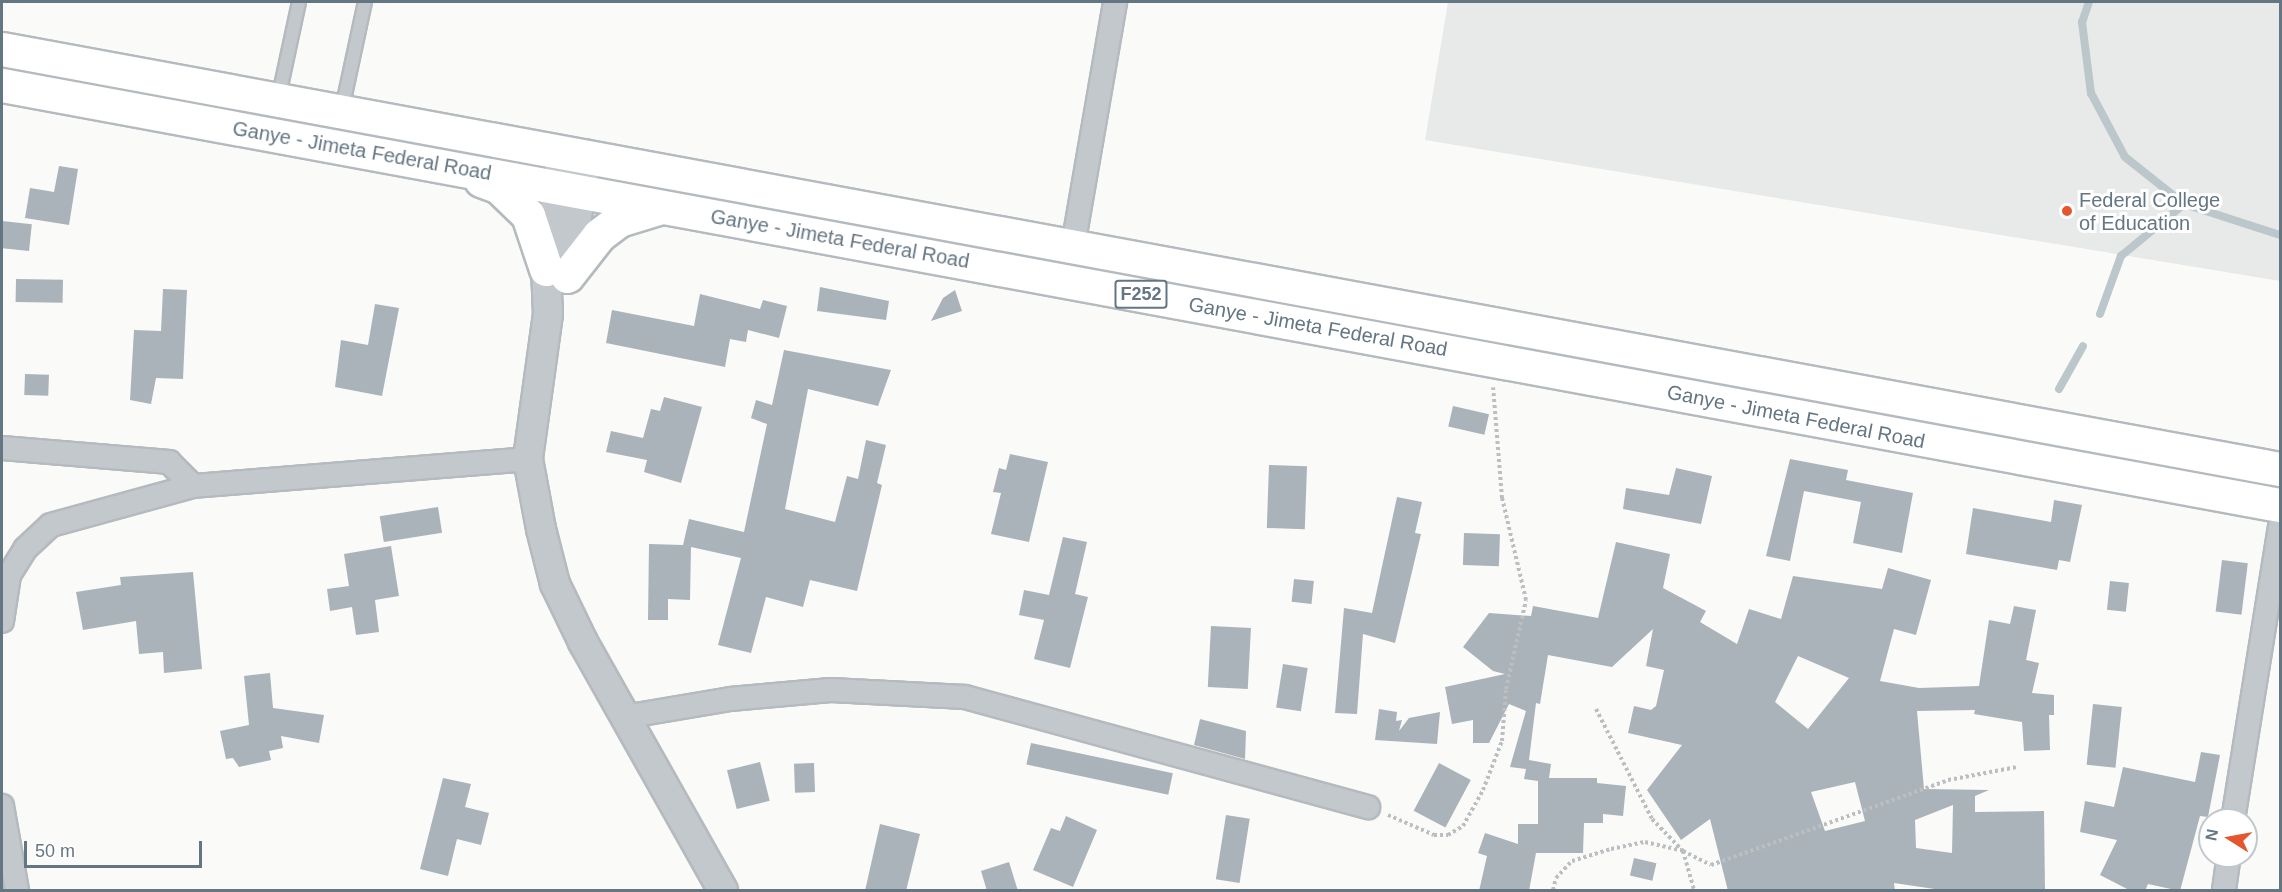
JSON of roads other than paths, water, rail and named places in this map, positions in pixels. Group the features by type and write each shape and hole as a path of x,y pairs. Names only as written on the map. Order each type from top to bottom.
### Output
{"main road":[{"name":"Ganye - Jimeta Federal Road","path":"2,49 2280,469"},
{"name":"Ganye - Jimeta Federal Road","path":"2,85 2280,505"},
{"path":"446,166 499,187 517,202 535,228 557,273 612,225 665,207"},
{"path":"1334,330 1341,295"}],"street":[{"path":"1073,246 1115,2"},
{"path":"575,154 557,273 548,314 528,459 555,584 624,717 723,891"},
{"path":"2,448 169,462 193,486"},
{"path":"2,621 9,575 25,549 51,525 193,486 528,459"},
{"path":"2235,808 2280,527"},
{"path":"624,717 730,699 831,690 965,697 1368,807"},
{"path":"2,806 17,891"},
{"path":"2224,891 2227,868"}],"lane":[{"path":"278,101 299,2"},
{"path":"342,111 365,2"}],"waterway":[{"path":"2089,2 2082,22 2091,93 2125,157 2184,204 2280,235"},
{"path":"2100,314 2121,256 2184,204"},
{"path":"2059,389 2083,346"}],"place":[{"name":"Federal College of Education","path":"2067,211"}]}
